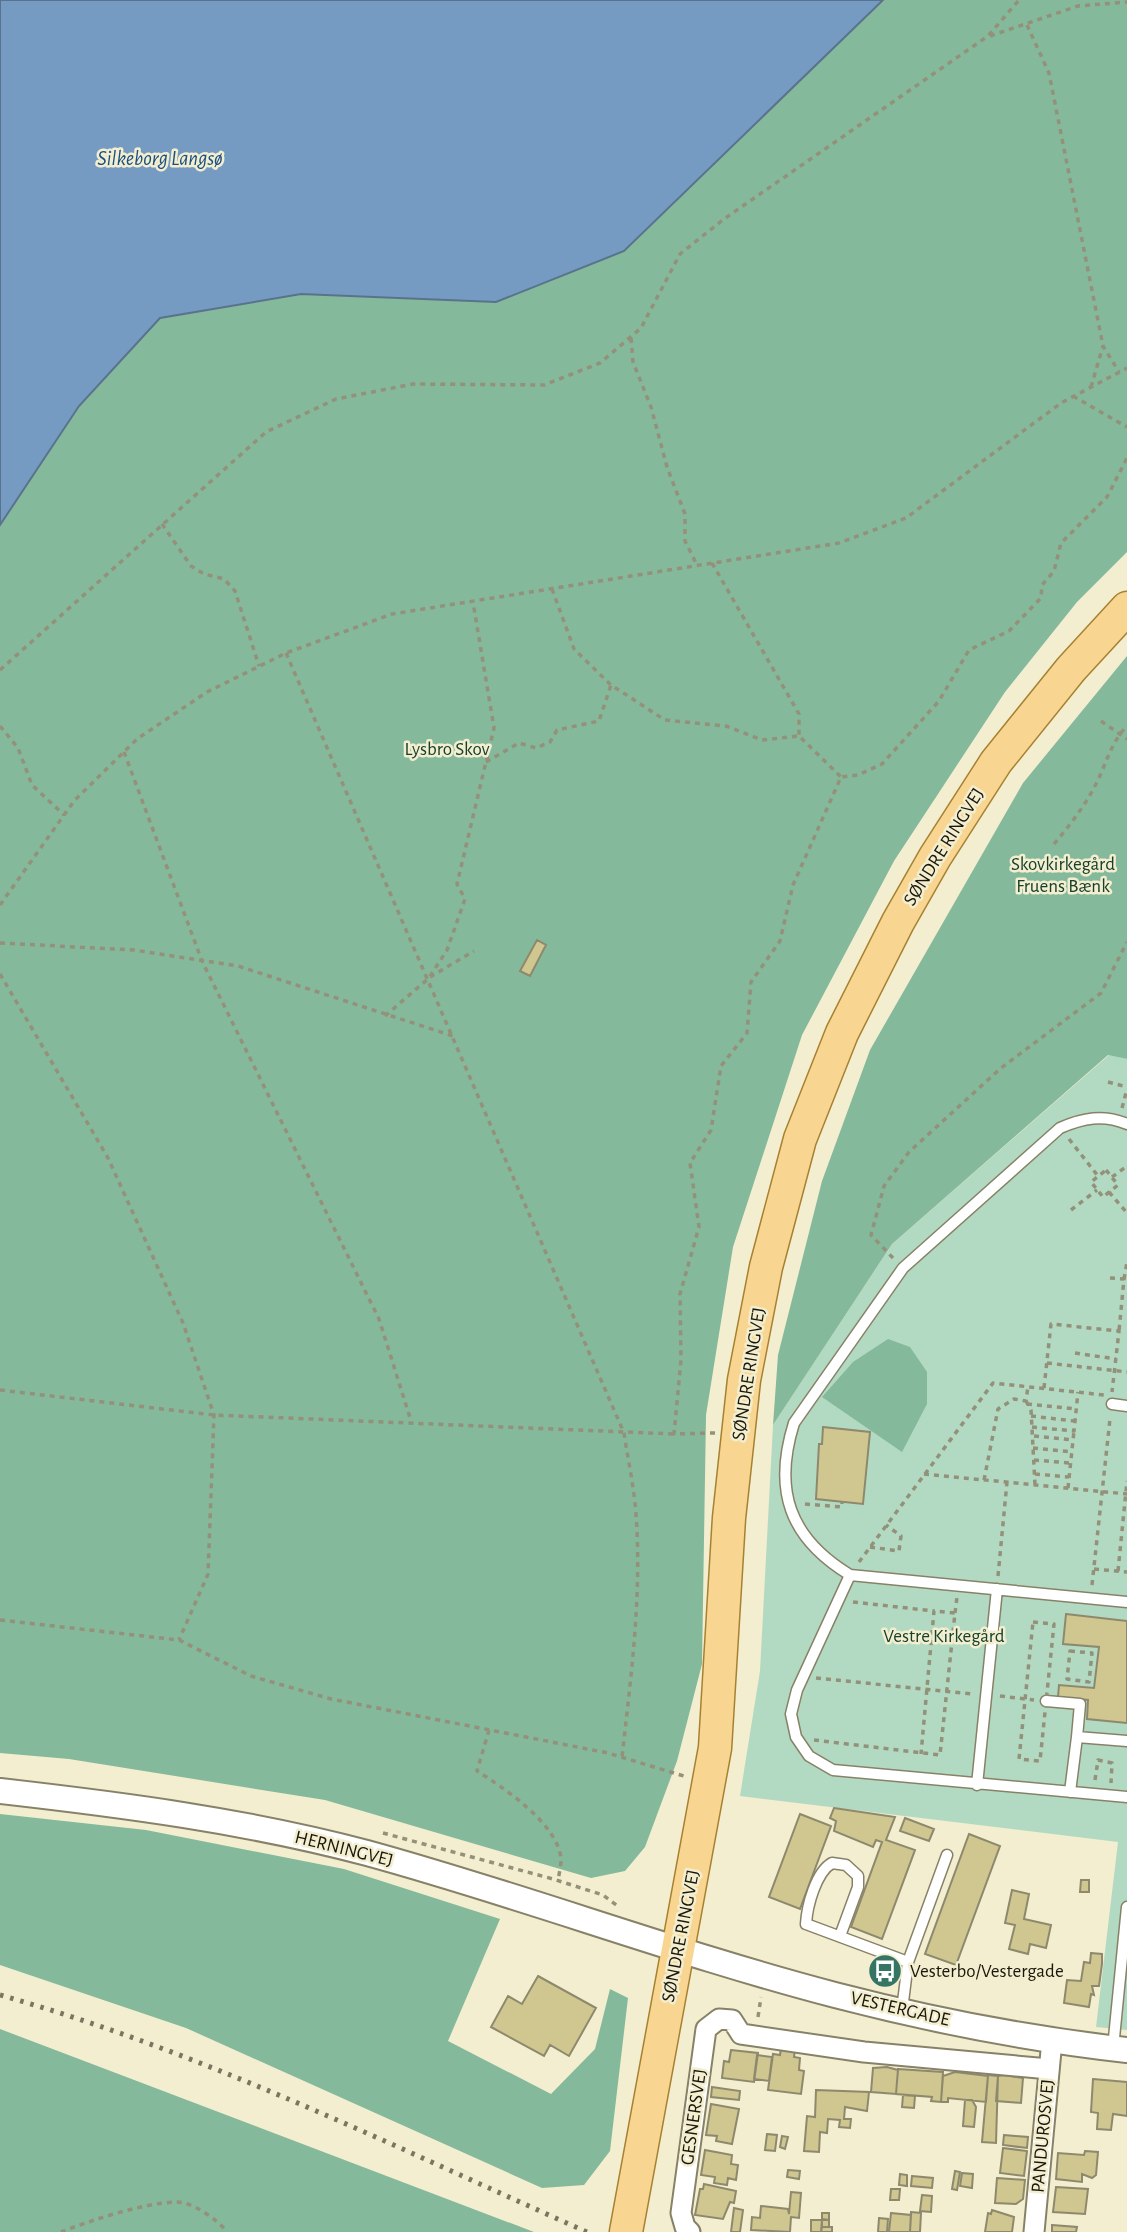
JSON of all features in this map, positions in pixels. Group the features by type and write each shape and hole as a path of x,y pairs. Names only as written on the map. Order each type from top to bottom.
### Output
{"main road":[{"name":"SØNDRE RINGVEJ","path":"628,2218 709,1784 721,1689 729,1518 744,1380 766,1267 800,1139 842,1033 929,867 996,762 1071,669 1127,608"}],"street":[{"name":"HERNINGVEJ","path":"0,1791 135,1807 284,1834 366,1853 678,1948"},
{"name":"VESTERGADE","path":"678,1948 902,2011 1052,2040 1120,2049"},
{"name":"GESNERSVEJ","path":"690,2232 685,2227 681,2213 706,2029 719,2019 732,2020 741,2034 754,2036"},
{"path":"754,2036 864,2052 1049,2069"},
{"name":"PANDUROSVEJ","path":"1034,2232 1052,2040"}],"lane":[{"path":"1123,1122 1081,1119 1060,1128 903,1268 793,1423 785,1451 783,1481 793,1515 808,1543 829,1563 850,1575 1127,1602"},
{"path":"1112,1404 1127,1406"},
{"path":"850,1575 803,1677 791,1714 796,1737 809,1756 834,1770 1127,1797"},
{"path":"977,1785 997,1589"},
{"path":"1046,1701 1080,1704 1070,1792"},
{"path":"1077,1737 1127,1741"},
{"path":"902,2011 908,1962 947,1855"},
{"path":"839,1936 858,1886 858,1876 846,1866 832,1863 824,1868 807,1912 806,1924 908,1962"},
{"path":"1120,2049 1127,1907"}],"path":[{"path":"0,670 266,432 336,400 413,384 544,385 600,363 642,328 680,254 724,219 988,36 1019,0"},
{"path":"988,36 1078,6 1127,2"},
{"path":"1027,25 1049,73 1103,346 1119,372"},
{"path":"631,337 633,362 652,407 667,467 685,514 685,541 697,565"},
{"path":"1091,387 1103,346"},
{"path":"0,905 64,815 137,739 207,692 286,653 392,614 839,543 906,518 1073,396 1127,368"},
{"path":"1073,396 1127,427"},
{"path":"841,777 858,775 881,765 939,701 969,650 1009,631 1041,598 1042,585 1054,571 1061,544 1107,498 1127,458"},
{"path":"162,524 191,566 204,574 224,579 234,591 259,666"},
{"path":"712,563 799,714 799,736 841,777"},
{"path":"552,589 574,649 611,685 665,720 726,726 762,740 799,736"},
{"path":"429,978 447,950 465,900 457,884 494,728 473,601"},
{"path":"286,653 624,1433 636,1513 637,1585 634,1655 622,1757"},
{"path":"486,762 519,743 536,748 550,742 557,730 598,721 611,685"},
{"path":"1101,721 1127,739"},
{"path":"0,726 18,748 32,785 64,815"},
{"path":"1054,844 1074,820 1092,791 1119,734 1127,726"},
{"path":"124,752 202,961 379,1318 412,1424"},
{"path":"674,1433 681,1360 680,1294 699,1227 690,1163 711,1130 721,1066 747,1033 751,982 780,942 793,885 841,777"},
{"path":"903,1268 871,1235 884,1186 909,1152 1001,1068 1101,993 1127,942"},
{"path":"0,943 134,950 238,966 453,1036"},
{"path":"385,1016 429,978 474,951"},
{"path":"0,974 108,1158 183,1324 214,1415 208,1574 179,1640"},
{"path":"1108,1082 1127,1088 1123,1122"},
{"path":"1060,1128 1098,1176"},
{"path":"1112,1177 1127,1166"},
{"path":"1106,1170 1118,1185 1103,1197 1091,1182 1098,1176 1106,1170"},
{"path":"1071,1210 1097,1190"},
{"path":"1109,1192 1127,1213"},
{"path":"850,1575 993,1383 1112,1396 1127,1262"},
{"path":"1110,1278 1124,1279"},
{"path":"1044,1388 1051,1324 1119,1331"},
{"path":"1075,1353 1116,1359"},
{"path":"1047,1363 1127,1372"},
{"path":"1028,1386 1026,1403 1031,1416 1035,1485"},
{"path":"0,1390 214,1415 624,1433 739,1433"},
{"path":"1068,1488 1078,1392"},
{"path":"984,1480 998,1409 1014,1399 1076,1409"},
{"path":"1091,1598 1112,1404"},
{"path":"1031,1416 1075,1421"},
{"path":"1032,1427 1074,1431"},
{"path":"1032,1436 1073,1440"},
{"path":"1033,1448 1072,1452"},
{"path":"1034,1460 1071,1463"},
{"path":"923,1474 1126,1494"},
{"path":"1035,1474 1069,1477"},
{"path":"1118,1571 1127,1481"},
{"path":"997,1589 1007,1482"},
{"path":"793,1515 807,1503 842,1507 842,1502"},
{"path":"870,1547 900,1551 901,1536 886,1525"},
{"path":"1094,1569 1127,1572"},
{"path":"796,1737 940,1755 955,1613 838,1600"},
{"path":"921,1754 934,1611"},
{"path":"0,1620 179,1640 251,1676 331,1699 622,1757 709,1784"},
{"path":"1070,1651 1092,1653 1089,1682 1068,1679 1070,1651"},
{"path":"803,1677 927,1690"},
{"path":"489,1729 477,1771 496,1782 541,1822 559,1851 558,1881"},
{"path":"1093,1794 1098,1760 1104,1760 1112,1763 1110,1796"},
{"path":"754,2036 765,1974"},
{"path":"61,2232 96,2218 179,2202 219,2221 227,2232"}],"green space":[{"name":"Lysbro Skov","path":"883,0 1127,0 1127,552 1077,602 1005,692 894,861 802,1035 733,1247 706,1415 702,1664 677,1761 645,1847 625,1871 591,1878 325,1800 69,1759 0,1753 0,525 79,406 160,318 301,294 496,302 624,251"},
{"name":"Skovkirkegård Fruens Bænk","path":"1127,656 1127,1059 1108,1055 892,1244 773,1425 778,1355 822,1181 870,1050 1023,783"},
{"name":"Vestre Kirkegård","path":"1109,1055 1127,1059 1127,2030 1096,2027 1118,1842 740,1796 760,1671 773,1425 892,1244"},
{"path":"888,1339 910,1347 927,1372 927,1404 902,1452 822,1397 853,1362"},
{"path":"0,1814 146,1830 344,1869 500,1919 448,2041 551,2094 595,2049 610,1989 628,1998 610,2151 584,2185 542,2188 186,2028 0,1965"},
{"path":"0,2029 534,2232 0,2232"}],"water":[{"name":"Silkeborg Langsø","path":"0,0 883,0 624,251 496,302 301,294 160,318 79,406 0,525"}],"building":[{"path":"537,940 546,945 530,976 520,971"},
{"path":"823,1427 870,1432 863,1504 816,1499 819,1444 822,1444"},
{"path":"1066,1614 1127,1621 1127,1723 1087,1719 1088,1700 1058,1697 1059,1685 1094,1688 1099,1647 1063,1644"},
{"path":"834,1808 895,1817 886,1840 915,1850 882,1939 851,1927 882,1842 876,1840 873,1847 834,1831 836,1821 830,1818"},
{"path":"800,1814 831,1826 800,1909 769,1897"},
{"path":"905,1818 934,1829 929,1841 900,1831"},
{"path":"969,1834 1000,1846 956,1965 925,1954"},
{"path":"1081,1880 1089,1880 1089,1892 1080,1892"},
{"path":"1012,1890 1029,1894 1024,1919 1051,1925 1046,1948 1030,1944 1028,1954 1009,1949 1015,1925 1005,1923"},
{"path":"1091,1953 1102,1954 1102,1964 1099,1986 1092,1986 1094,1995 1091,1994 1089,2007 1064,2003 1067,1980 1081,1981 1084,1962 1090,1963"},
{"path":"538,1976 596,2008 569,2056 550,2045 544,2056 491,2027 508,1996 522,2004"},
{"path":"781,2048 795,2050 794,2057 800,2058 799,2070 804,2071 801,2094 768,2090 773,2054 780,2055"},
{"path":"731,2050 758,2053 754,2082 722,2078 724,2061 729,2062"},
{"path":"757,2055 772,2057 769,2081 754,2079"},
{"path":"887,2067 898,2070 896,2094 871,2092 873,2068"},
{"path":"898,2069 943,2072 941,2102 931,2101 932,2097 896,2094"},
{"path":"955,2072 988,2076 986,2102 948,2098 948,2102 941,2102 943,2076"},
{"path":"988,2075 998,2076 996,2143 982,2142"},
{"path":"998,2076 1023,2078 1021,2103 996,2101"},
{"path":"1093,2079 1127,2082 1127,2116 1113,2114 1111,2130 1097,2129 1098,2113 1091,2112"},
{"path":"712,2087 740,2091 739,2100 711,2097"},
{"path":"816,2090 869,2092 867,2111 845,2107 844,2119 851,2119 850,2128 839,2127 840,2120 828,2119 827,2133 820,2132 819,2152 804,2151 807,2116 815,2117"},
{"path":"903,2095 915,2096 914,2108 902,2107"},
{"path":"965,2100 972,2100 976,2107 974,2127 963,2126"},
{"path":"711,2104 739,2109 732,2144 716,2141 717,2136 706,2135"},
{"path":"767,2134 777,2135 775,2151 765,2150"},
{"path":"1004,2135 1028,2137 1027,2148 1003,2145"},
{"path":"782,2136 788,2137 785,2149 780,2147"},
{"path":"1003,2148 1027,2151 1024,2176 1000,2173"},
{"path":"705,2150 732,2155 731,2164 738,2165 736,2180 728,2178 727,2185 714,2183 715,2177 701,2175"},
{"path":"1085,2151 1098,2152 1096,2175 1092,2178 1082,2174 1082,2182 1056,2179 1058,2153 1084,2155"},
{"path":"788,2170 800,2171 799,2179 787,2177"},
{"path":"955,2171 960,2172 957,2190 952,2189"},
{"path":"962,2173 973,2174 972,2188 960,2186"},
{"path":"900,2174 907,2175 907,2186 899,2185"},
{"path":"912,2176 933,2178 932,2188 911,2186"},
{"path":"997,2178 1025,2180 1023,2199 1016,2204 995,2203"},
{"path":"704,2184 736,2191 734,2203 730,2202 723,2219 695,2215 700,2189 703,2189"},
{"path":"1056,2187 1088,2189 1085,2214 1053,2212"},
{"path":"891,2189 900,2189 899,2200 890,2200"},
{"path":"791,2192 801,2193 799,2218 791,2217 790,2232 751,2230 752,2217 760,2218 761,2206 788,2209 789,2214"},
{"path":"922,2195 932,2196 931,2212 920,2211"},
{"path":"734,2208 743,2210 740,2232 731,2232"},
{"path":"992,2210 1014,2217 1012,2232 985,2232 988,2213 991,2214"},
{"path":"911,2212 921,2213 920,2232 910,2232"},
{"path":"822,2213 829,2213 829,2220 822,2219"},
{"path":"891,2213 911,2215 910,2232 889,2232"},
{"path":"879,2218 888,2219 887,2232 878,2232"},
{"path":"811,2220 822,2220 821,2232 811,2232"},
{"path":"822,2220 829,2220 829,2227 822,2227"},
{"path":"1052,2225 1077,2227 1076,2232 1052,2232"},
{"path":"822,2227 832,2227 832,2232 821,2232"}],"railway":[{"path":"0,1995 76,2018 224,2073 298,2103 587,2232"}],"place":[{"name":"Vesterbo/Vestergade","path":"885,1971"}]}
